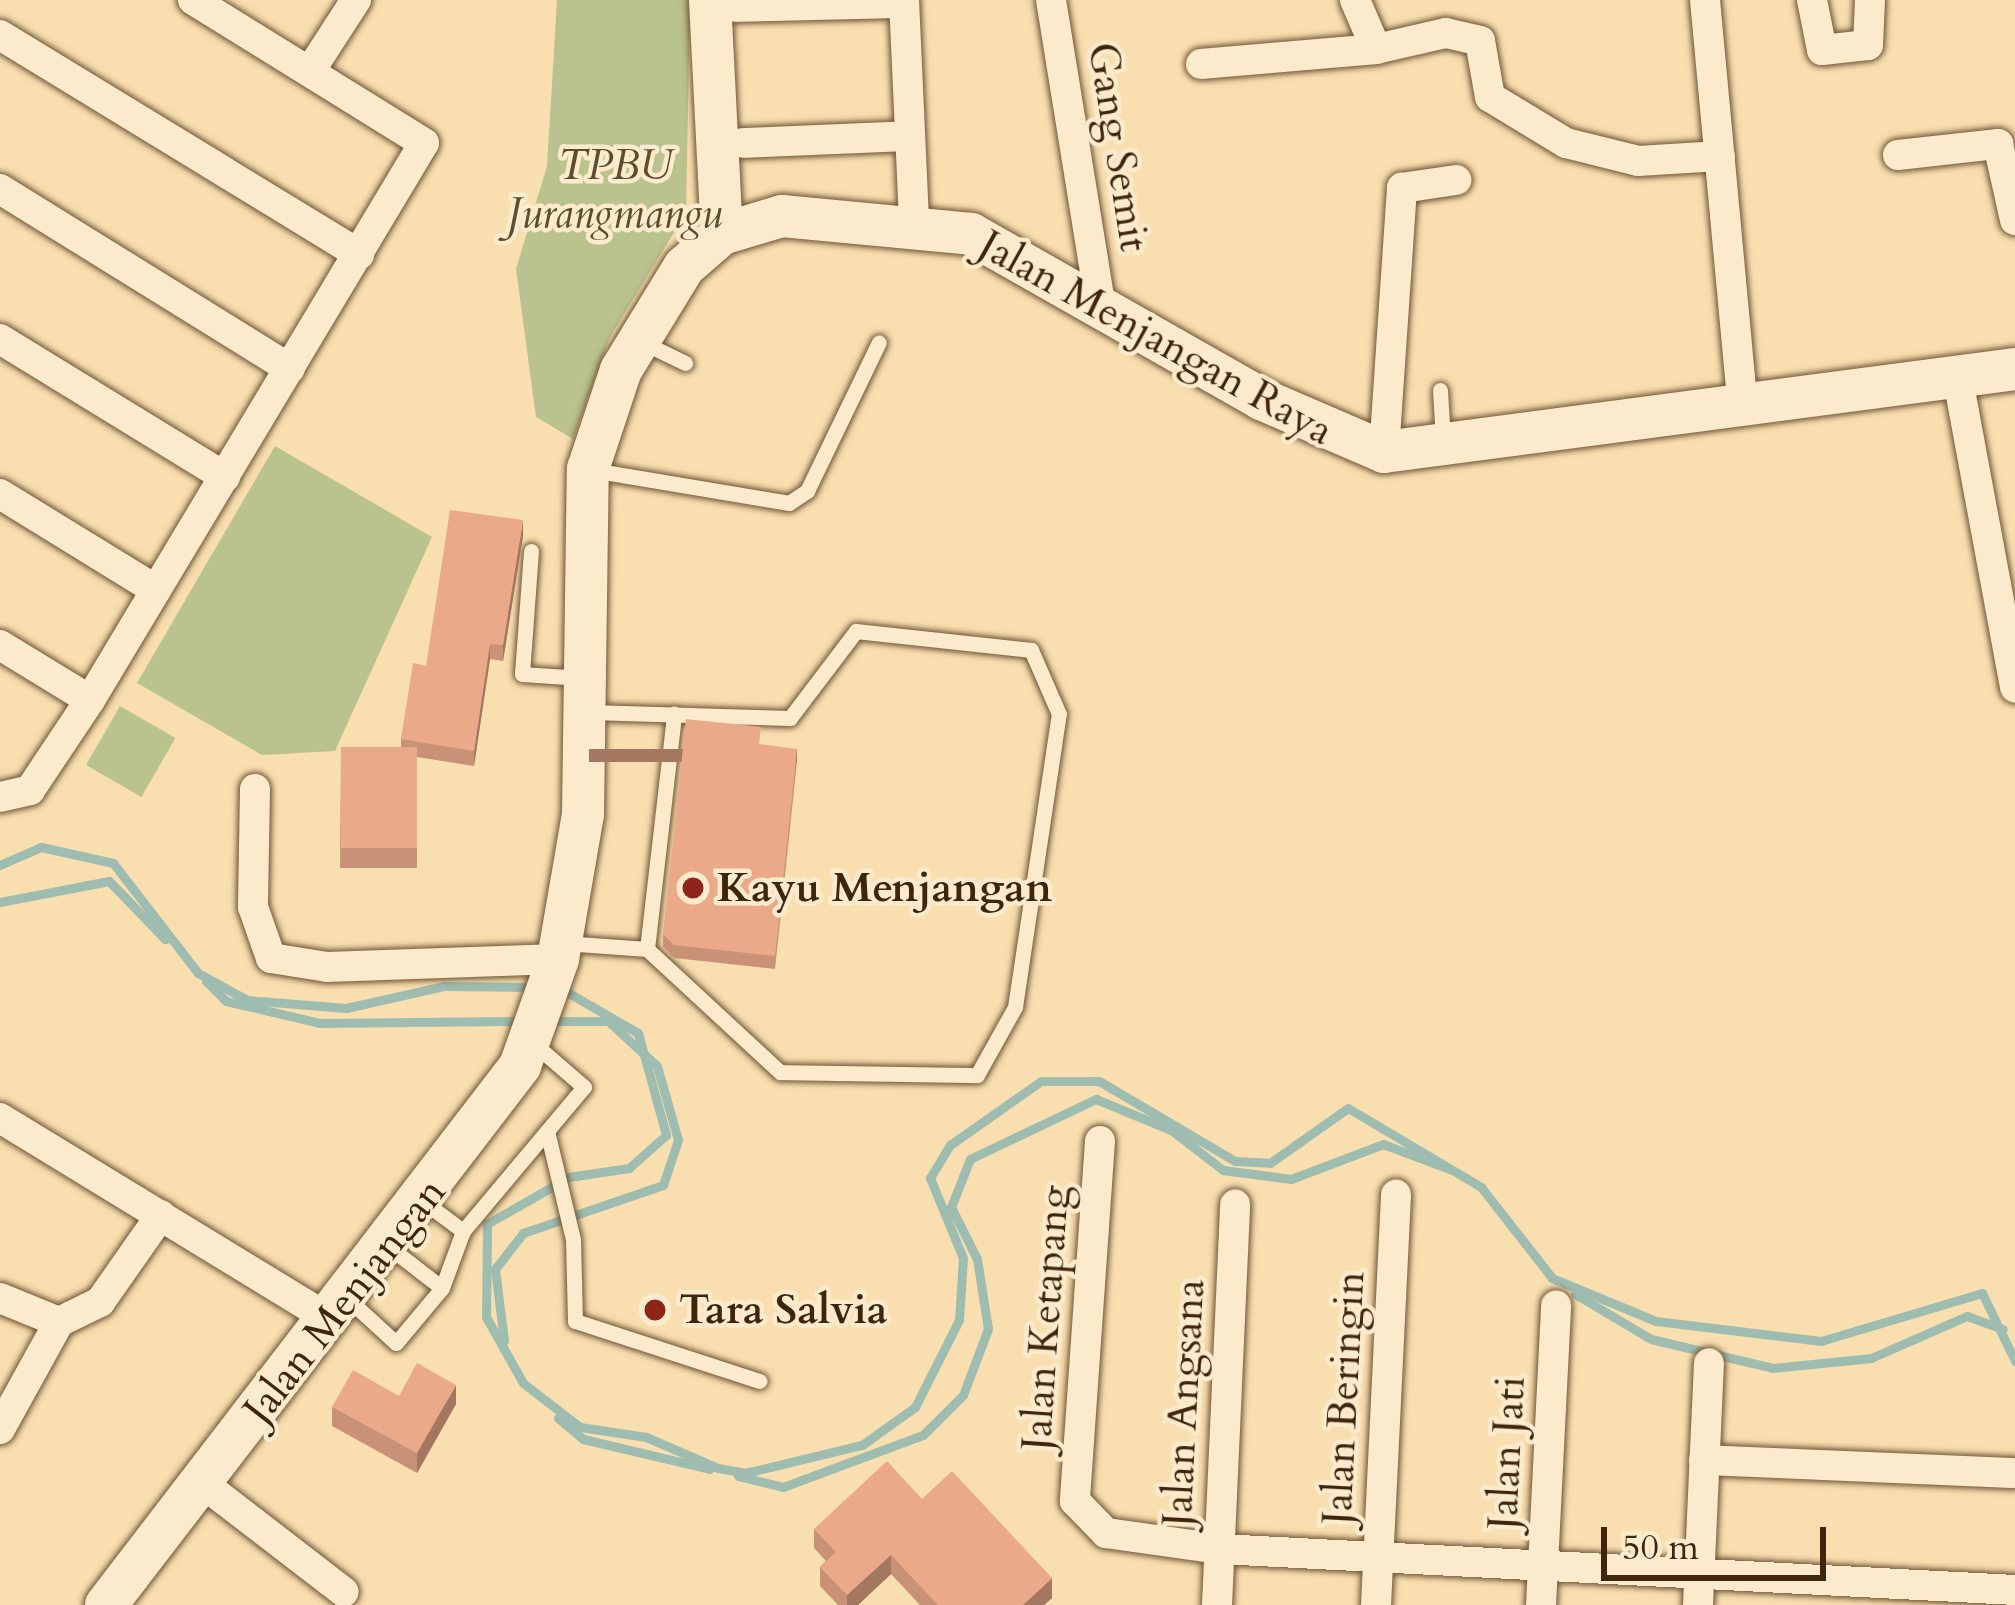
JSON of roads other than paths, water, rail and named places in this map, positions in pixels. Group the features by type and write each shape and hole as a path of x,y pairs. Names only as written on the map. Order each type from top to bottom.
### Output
{"main road":[{"path":"722,234 723,4"},
{"name":"Jalan Menjangan Raya","path":"557,960 587,695 588,469 639,340 684,267 722,234 782,216 914,224 1003,248 1101,308 1384,452 1443,450 1742,402 2015,369"},
{"name":"Jalan Menjangan","path":"118,1598 201,1483 424,1202 534,1034 557,960"}],"street":[{"path":"0,797 30,790 90,700 359,254 423,136 193,0"},
{"path":"310,71 356,0"},
{"name":"Gang Semit","path":"1051,0 1101,308"},
{"path":"1355,0 1376,49"},
{"path":"1705,0 1742,402"},
{"path":"1812,0 1822,50 1868,45 1870,0"},
{"path":"723,4 904,2 914,224"},
{"path":"1201,64 1376,49 1447,33 1480,41 1490,97 1566,143 1638,161 1720,156"},
{"path":"0,35 359,254"},
{"path":"743,143 910,136"},
{"path":"1898,155 2007,142 2015,220"},
{"path":"1384,452 1402,188 1456,180"},
{"path":"0,189 290,369"},
{"path":"0,339 225,476"},
{"path":"1957,374 2015,688"},
{"path":"0,494 156,590"},
{"path":"0,645 90,700"},
{"path":"255,789 253,907 272,958 327,968 557,960"},
{"path":"0,1118 161,1215 340,1309"},
{"name":"Jalan Ketapang","path":"1100,1142 1075,1501 1106,1533 1220,1549"},
{"name":"Jalan Beringin","path":"1376,1605 1396,1194"},
{"name":"Jalan Angsana","path":"1217,1605 1235,1204"},
{"path":"0,1430 8,1396 58,1322 100,1302 161,1215"},
{"path":"0,1298 58,1322"},
{"name":"Jalan Jati","path":"1541,1605 1556,1305"},
{"path":"1698,1605 1709,1363"},
{"path":"1704,1460 2015,1473"},
{"path":"201,1483 344,1592"},
{"path":"1220,1549 1700,1573 1833,1592 1978,1596 2015,1590"}],"lane":[{"path":"639,340 685,363"},
{"path":"588,469 789,503 807,491 878,342"},
{"path":"1440,390 1443,450"},
{"path":"531,551 522,674 587,695 674,714 790,718 856,631 1031,650 1059,715 1015,1007 977,1075 780,1072 647,949 557,960"},
{"path":"647,949 674,714"},
{"path":"340,1309 396,1343 442,1288 463,1231 584,1087 534,1034"},
{"path":"547,1131 573,1239 575,1321 760,1381"},
{"path":"424,1202 463,1231"},
{"path":"389,1246 442,1288"}],"waterway":[{"path":"0,865 41,847 113,863 198,973 247,1000 346,1008 444,986 537,987"},
{"path":"0,902 109,881 165,939"},
{"path":"206,981 226,1001 320,1023 520,1021"},
{"path":"560,988 638,1033 666,1135 629,1168 569,1177 487,1224 486,1317 523,1383 580,1427 646,1437 718,1468 745,1473 862,1445 915,1407 959,1320 963,1258 930,1178 950,1145 1041,1081 1099,1081 1235,1161 1270,1163 1348,1108 1481,1187 1552,1278 1656,1321 1821,1341 1982,1293 2015,1361"},
{"path":"504,1341 495,1269 523,1233 663,1185 678,1140 657,1066 608,1021 549,1021"},
{"path":"738,1476 783,1487 923,1435 963,1395 988,1329 977,1259 951,1207 970,1159 1096,1099 1171,1130 1223,1170 1291,1179 1383,1144 1449,1169"},
{"path":"1575,1294 1651,1339 1773,1368 1871,1358 1967,1316 2003,1329"},
{"path":"558,1418 583,1439 710,1469"}],"place":[{"name":"Kayu Menjangan","path":"693,888"},
{"name":"Tara Salvia","path":"655,1310"}],"park label":[{"name":"TPBU Jurangmangu","path":"615,190"}]}
